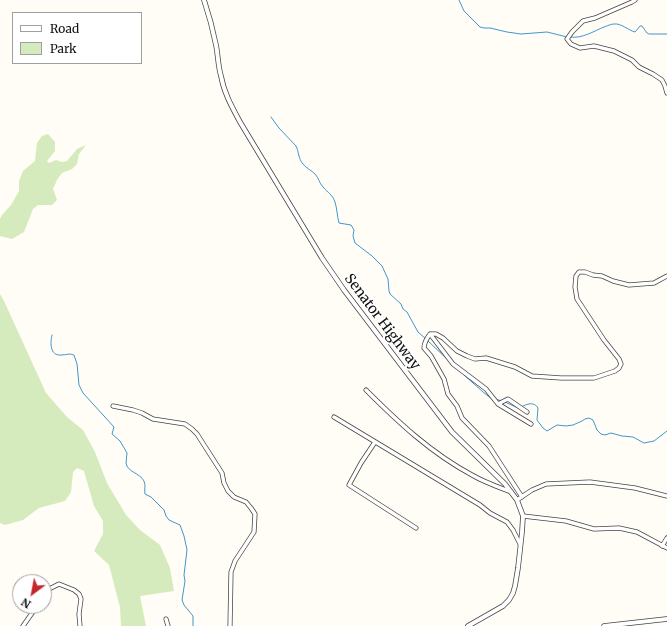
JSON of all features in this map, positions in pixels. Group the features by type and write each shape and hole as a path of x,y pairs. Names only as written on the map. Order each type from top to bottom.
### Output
{"street":[{"name":"Senator Highway","path":"204,0 217,46 220,75 225,92 240,122 322,258 344,290 452,432 505,484 517,500 523,516 513,593 503,606 468,626"},
{"path":"635,0 583,22 567,39 571,44 580,48 594,46 614,51 632,60 639,68 662,80 667,93"},
{"path":"430,334 436,334 443,338 457,351 467,356 475,359 486,358 515,367 532,376 594,378 615,371 621,364 577,299 575,287 576,276 579,272 585,272 629,285 654,283 667,276"},
{"path":"430,334 453,364 486,389 498,404 531,424"},
{"path":"430,334 426,339 424,348 431,356 444,379 448,394 457,406 462,418 489,446 522,497"},
{"path":"366,390 400,423 436,453 472,475 512,493"},
{"path":"498,404 508,399 527,412"},
{"path":"113,406 137,411 153,419 185,424 192,429 197,434 222,473 224,483 228,491 234,497 246,502 255,514 254,532 231,572 230,626"},
{"path":"334,417 507,522 520,544"},
{"path":"375,442 361,463 349,486 416,528"},
{"path":"517,500 532,490 546,484 590,482 635,488 667,496"},
{"path":"523,516 566,521 594,529 619,528 637,532 667,548"},
{"path":"662,546 667,538"},
{"path":"52,588 60,584 74,590 79,594 81,599 79,614 80,626"},
{"path":"23,626 31,614"},
{"path":"166,619 168,626"},
{"path":"604,626 667,619"}],"green space":[{"path":"48,134 55,142 55,151 47,161 49,163 56,160 62,162 67,161 77,149 86,145 79,154 77,164 72,169 62,173 57,180 53,189 57,200 52,205 38,205 33,209 24,232 12,239 0,236 0,219 11,205 19,191 19,181 23,171 35,161 37,143 42,136"},
{"path":"0,294 46,393 67,417 83,430 95,452 107,483 126,515 140,530 160,545 170,568 174,591 140,596 146,626 121,626 120,607 109,565 94,551 103,534 103,521 94,506 84,471 77,468 73,472 71,492 65,501 39,508 23,520 5,525 0,523"}],"waterway":[{"path":"459,0 464,11 480,27 521,34 547,32 567,37"},
{"path":"570,37 583,36 614,24 635,32 640,26 642,26 649,34 667,34"},
{"path":"271,117 296,146 300,160 303,164 315,174 322,185 333,197 336,204 339,223 351,225 354,230 353,236 355,243 382,266 388,279 390,294 401,304 418,332 426,339"},
{"path":"52,335 51,345 53,351 57,355 74,355 77,364 79,385 83,393 114,427 112,434 120,441 127,453 127,466 144,481 145,494 151,497 164,510 169,520 180,525 187,550 182,600 193,616 193,626"},
{"path":"428,341 446,358"},
{"path":"463,374 492,399"},
{"path":"495,399 502,401"},
{"path":"505,402 518,408"},
{"path":"521,407 534,404 538,408 537,420 547,431 557,425 573,425 589,418 593,420 597,430 601,434 605,435 611,433 633,437 644,443 654,441 667,431"}]}
